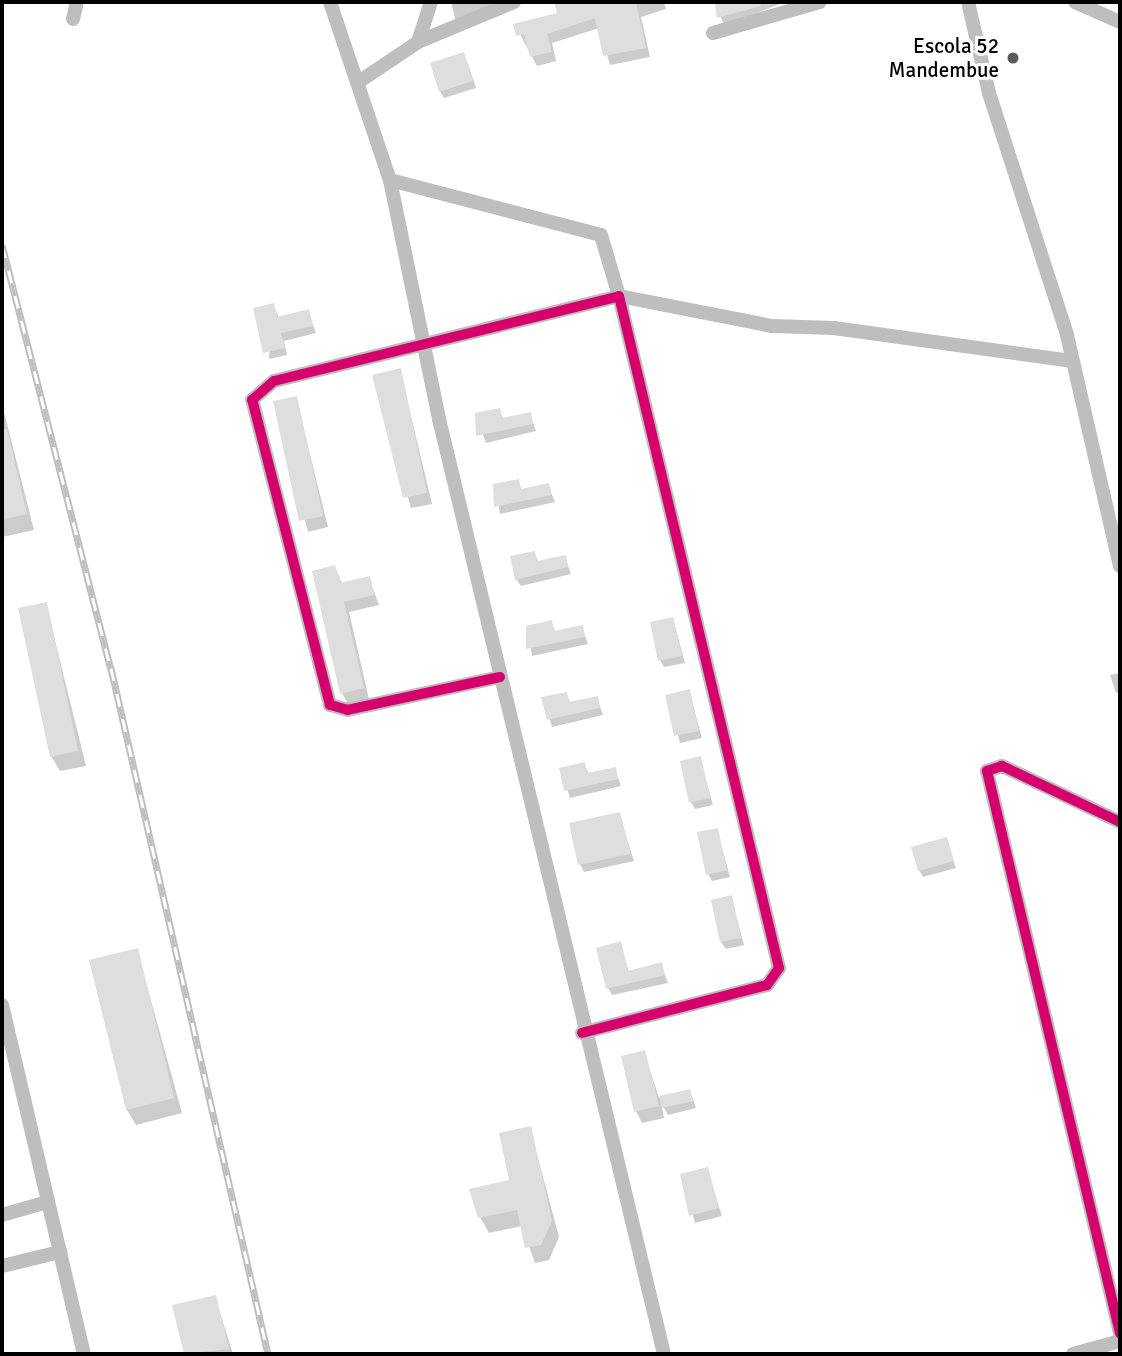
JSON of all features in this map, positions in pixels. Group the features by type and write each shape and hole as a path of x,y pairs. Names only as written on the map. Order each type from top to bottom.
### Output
{"street":[{"path":"73,19 77,2"},
{"path":"330,2 360,81 390,180 425,348 582,1032 664,1354"},
{"path":"418,43 431,2"},
{"path":"360,81 418,43 514,2"},
{"path":"713,33 820,2"},
{"path":"968,2 989,93 1071,361 1120,566"},
{"path":"1075,2 1120,22"},
{"path":"390,180 601,235 619,296 779,968 767,985 582,1032"},
{"path":"500,677 348,710 330,705 253,400 274,380 425,348 619,296 772,326 834,328 1071,361"},
{"path":"1120,822 1002,765 987,771 1120,1333"},
{"path":"2,1005 84,1354"},
{"path":"2,1215 47,1202"},
{"path":"2,1266 60,1252"},
{"path":"1073,1354 1120,1341"}],"building":[{"path":"554,2 636,2 646,48 603,56 595,18 547,34 552,52 530,57 524,34 516,36 513,24 557,13"},
{"path":"760,2 761,6 717,18 715,4"},
{"path":"464,52 473,81 439,92 430,63"},
{"path":"274,303 277,317 309,309 313,326 281,333 285,348 263,353 253,308"},
{"path":"401,368 427,493 403,498 372,375"},
{"path":"297,396 323,516 299,521 273,401"},
{"path":"500,408 502,418 531,412 533,424 476,436 475,413"},
{"path":"7,429 27,514 2,520 2,430"},
{"path":"519,479 521,489 549,483 552,495 494,507 493,484"},
{"path":"535,551 537,561 566,555 568,567 515,580 510,556"},
{"path":"335,565 340,583 370,576 374,595 344,602 364,688 340,694 312,571"},
{"path":"47,602 78,751 50,757 18,608"},
{"path":"673,617 682,656 658,661 650,622"},
{"path":"552,620 554,631 583,625 585,637 526,649 526,626"},
{"path":"690,689 699,731 674,736 665,695"},
{"path":"567,692 569,702 598,696 600,708 547,720 541,697"},
{"path":"701,756 710,798 689,803 680,761"},
{"path":"585,762 587,773 616,767 618,779 564,791 559,768"},
{"path":"620,812 631,854 578,865 569,823"},
{"path":"718,828 727,870 706,875 697,832"},
{"path":"947,837 954,861 918,871 911,847"},
{"path":"732,895 741,938 720,942 711,900"},
{"path":"621,941 628,971 662,962 665,975 606,989 596,948"},
{"path":"138,948 174,1098 126,1110 89,960"},
{"path":"645,1050 659,1106 634,1112 621,1056"},
{"path":"690,1089 693,1101 662,1108 659,1096"},
{"path":"531,1126 552,1221 541,1245 525,1248 517,1210 478,1218 469,1189 509,1180 499,1133"},
{"path":"708,1167 719,1208 689,1216 680,1174"},
{"path":"216,1295 229,1349 184,1354 172,1305"}],"railway":[{"path":"2,245 111,668 268,1354"}],"cycle path":[{"path":"500,677 348,710 330,705 252,400 274,381 619,296 779,968 767,985 582,1033"},
{"path":"1120,822 1002,766 987,771 1120,1333"}],"place":[{"name":"Escola 52 Mandembue","path":"1013,58"}]}
